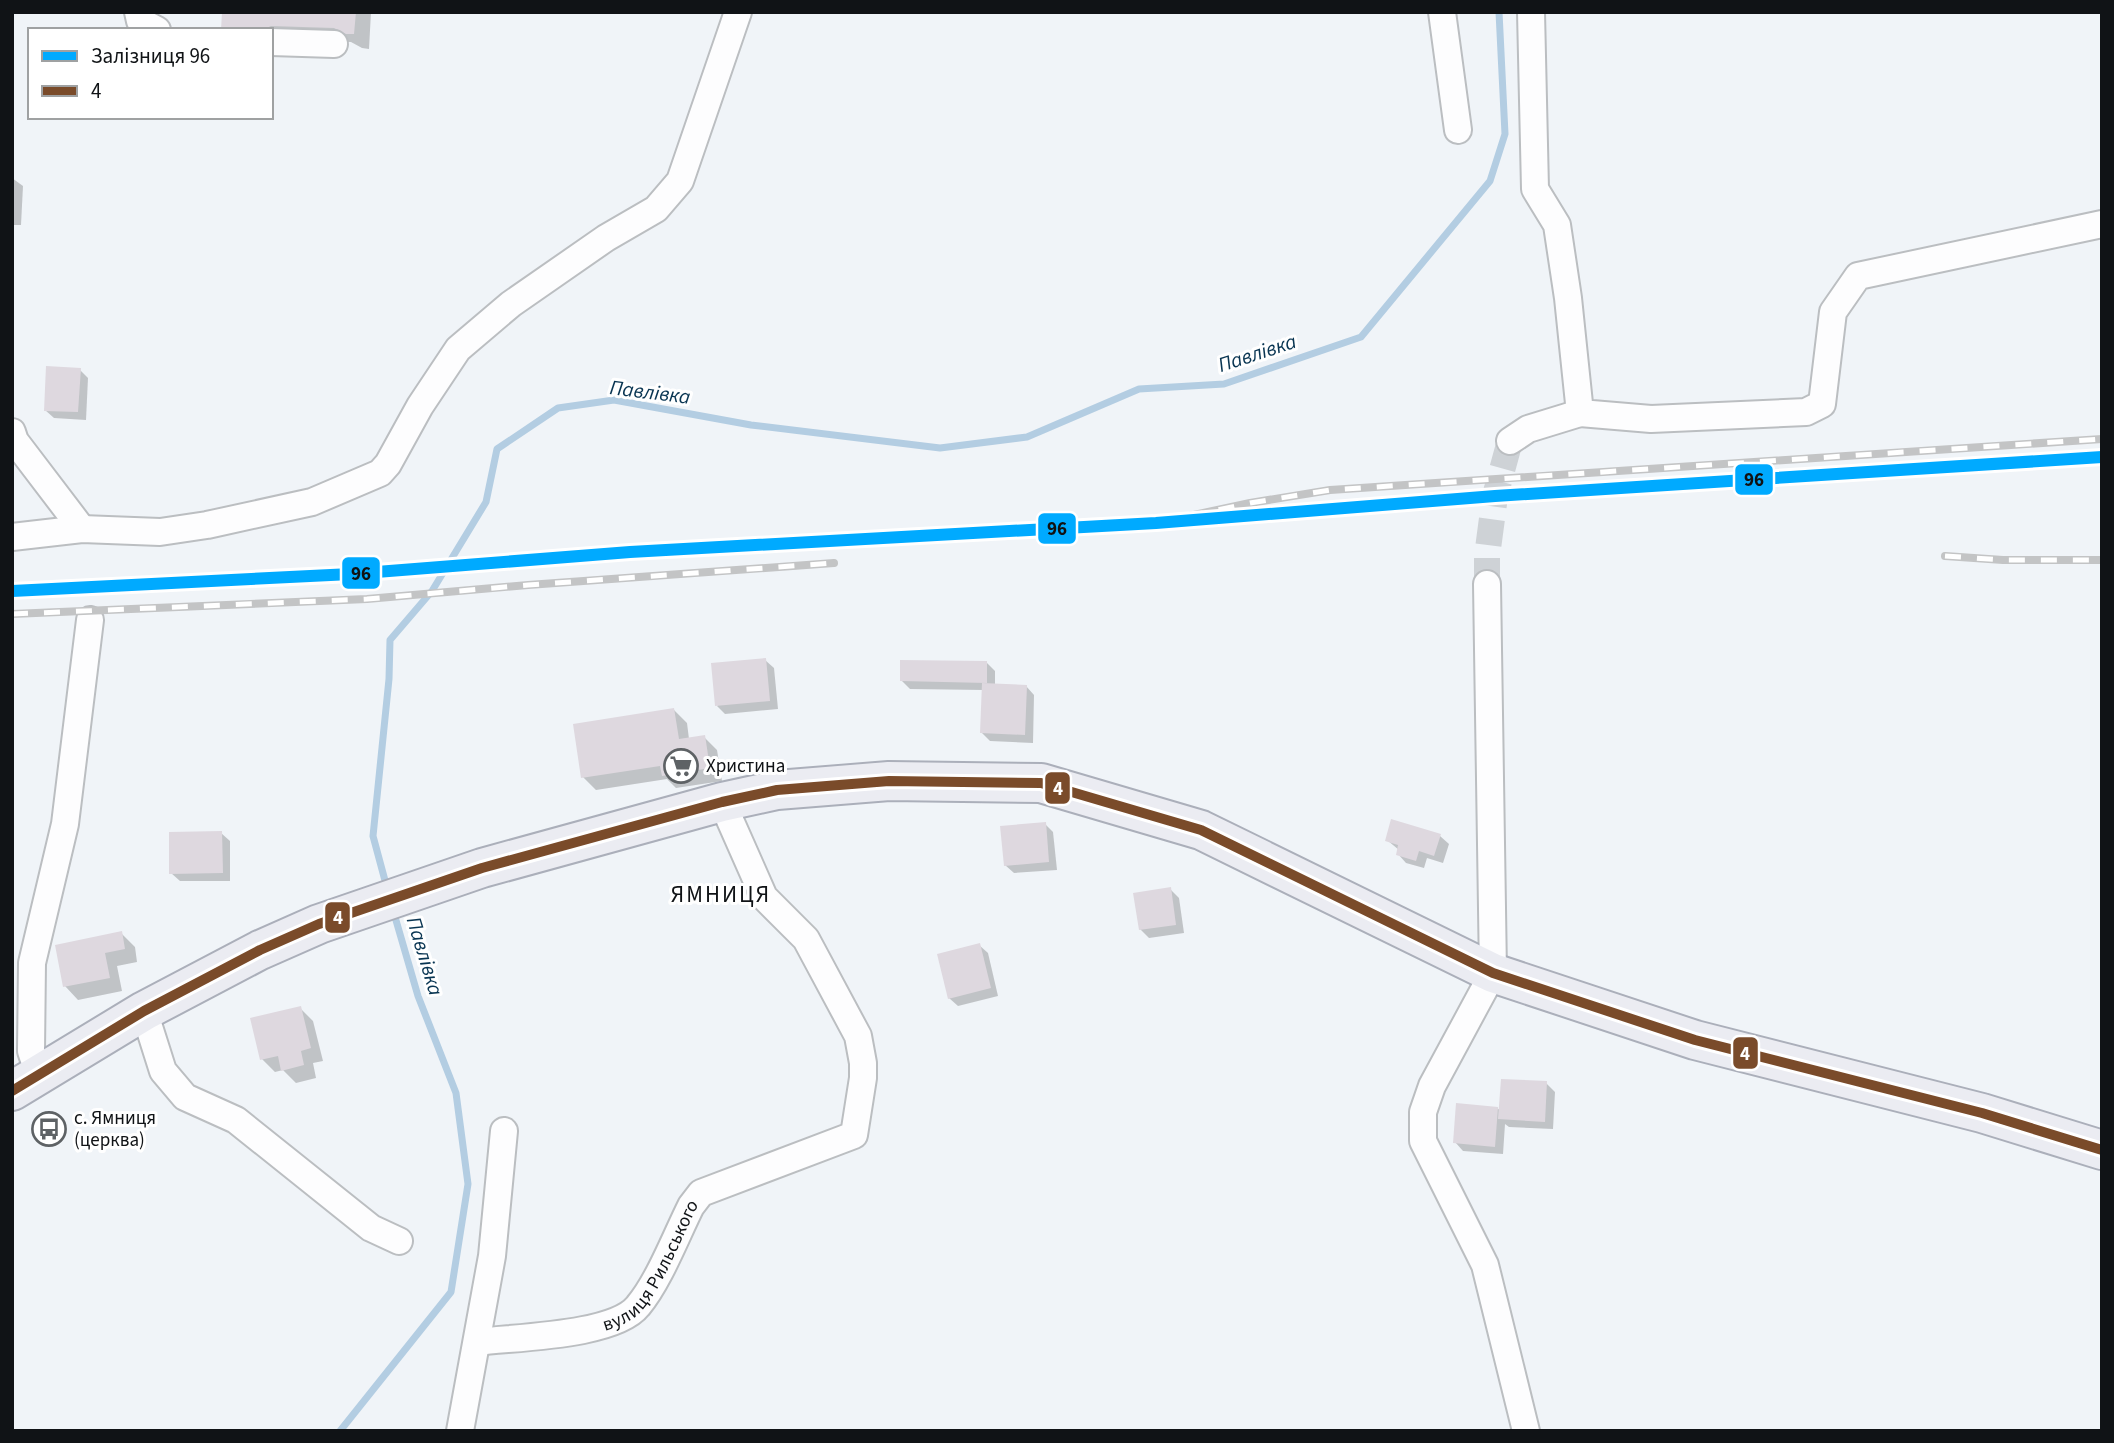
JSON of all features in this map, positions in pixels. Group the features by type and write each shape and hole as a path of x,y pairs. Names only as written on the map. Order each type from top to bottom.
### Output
{"main road":[{"path":"26,1083 144,1011 260,950 319,925 482,868 722,802 778,790 890,781 1041,783 1201,830 1493,973 1695,1040 1982,1113 2102,1150"}],"street":[{"path":"138,12 140,21 153,28"},
{"path":"12,537 82,529 160,532 207,525 312,502 380,473 458,349 511,304 606,238 656,209 680,181 738,12"},
{"path":"1442,12 1458,130"},
{"path":"1531,12 1535,189 1557,225 1580,413"},
{"path":"273,43 334,44"},
{"path":"1510,441 1528,429 1580,413 1651,419 1806,412 1822,404 1833,312 1858,276 2102,224"},
{"path":"12,432 15,441 82,529"},
{"path":"1487,584 1493,973 1432,1086 1423,1112 1423,1141 1485,1265 1526,1431"},
{"path":"26,1083 31,1051 32,963 65,824 90,620"},
{"name":"вулиця Рильського","path":"478,1342 598,1328 621,1320 637,1308 648,1293 691,1206 701,1193 854,1135 863,1078 858,1036 806,939 764,897 722,802"},
{"path":"144,1011 163,1071 185,1097 236,1120 371,1227 399,1241"},
{"path":"460,1431 492,1256 504,1130"}],"building":[{"path":"222,12 356,12 354,34 346,34 334,28 221,28"},
{"path":"46,366 81,368 78,412 44,411"},
{"path":"766,658 770,701 715,706 711,663"},
{"path":"900,660 987,661 987,683 900,681"},
{"path":"982,683 1027,685 1025,735 980,733"},
{"path":"674,708 679,739 705,735 710,768 662,776 660,766 581,778 573,724"},
{"path":"1391,819 1441,834 1434,856 1419,851 1416,861 1396,855 1398,845 1385,841"},
{"path":"1046,822 1049,862 1004,866 1000,826"},
{"path":"222,831 223,873 169,874 169,832"},
{"path":"1171,887 1176,925 1139,930 1133,893"},
{"path":"122,931 125,949 105,953 110,978 63,987 55,945"},
{"path":"980,943 991,988 948,999 937,954"},
{"path":"301,1006 311,1048 301,1051 304,1065 281,1071 278,1056 260,1060 250,1018"},
{"path":"1501,1079 1547,1081 1545,1122 1498,1119"},
{"path":"1456,1103 1498,1107 1495,1147 1453,1143"}],"waterway":[{"name":"Павлівка","path":"387,888 373,836 389,679 390,640 432,591 486,502 497,449 558,408 614,400 751,425 940,448 1027,437 1139,389 1224,384 1361,337 1490,181 1505,134 1499,12"},
{"name":"Павлівка","path":"340,1431 451,1292 468,1184 456,1093 418,996 393,910"}],"tunnel":[{"path":"1487,584 1487,556 1495,496 1510,441"}],"railway":[{"path":"1156,523 1250,503 1330,490 2102,439"},
{"path":"1945,556 2003,560 2102,560"},
{"path":"12,614 367,599 834,563"}],"rail line":[{"name":"96","path":"12,591 351,574 630,552 1156,523 1495,496 2102,457"}],"transit line":[{"name":"4","path":"12,1091 144,1011 260,950 319,924 482,868 722,802 777,790 889,781 1041,783 1201,830 1493,973 1695,1040 1982,1113 2102,1150"}],"place":[{"name":"Христина","path":"681,766"},
{"name":"с. Ямниця (церква)","path":"49,1129"}],"district":[{"name":"ЯМНИЦЯ","path":"721,894"}]}
